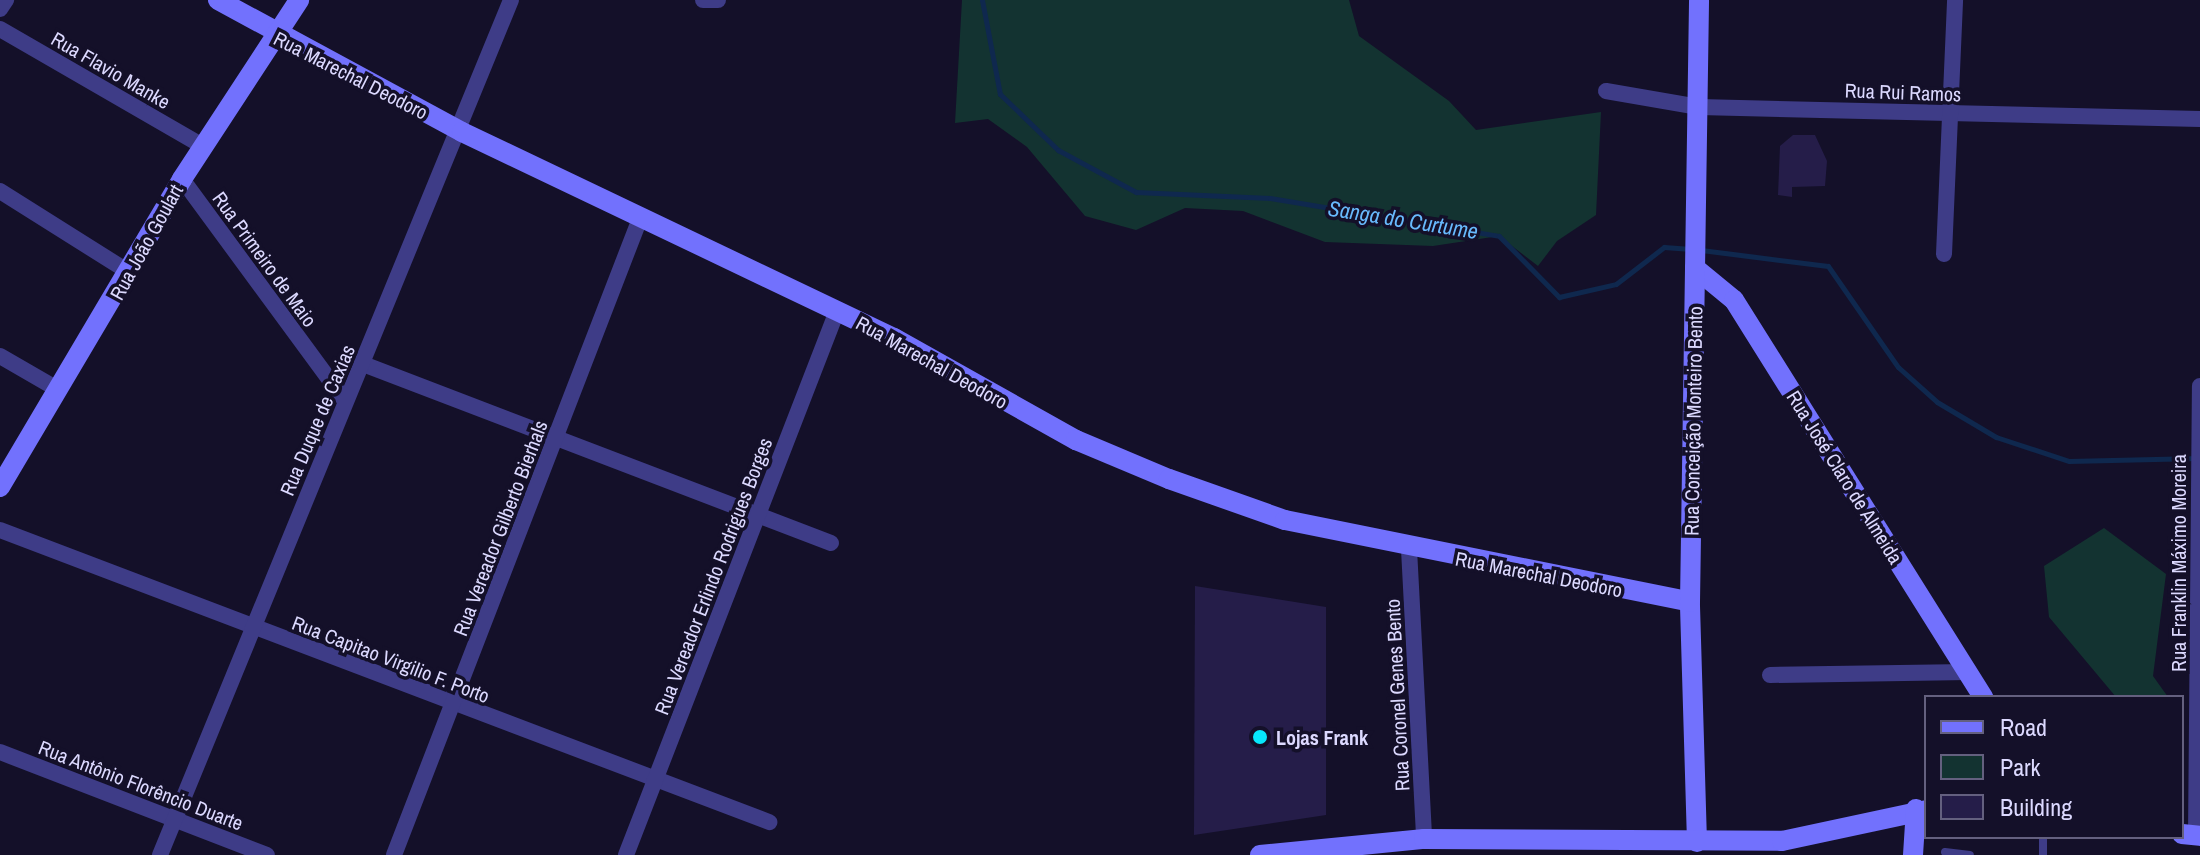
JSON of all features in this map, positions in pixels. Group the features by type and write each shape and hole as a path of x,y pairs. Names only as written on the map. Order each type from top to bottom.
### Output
{"street":[{"path":"0,9 6,0"},
{"name":"Rua Marechal Deodoro","path":"218,0 274,37 462,132 837,311 1076,440 1169,479 1285,520 1409,549 1690,602"},
{"name":"Rua João Goulart","path":"0,487 130,273 182,179 299,0"},
{"name":"Rua Duque de Caxias","path":"160,855 345,401 462,132 511,0"},
{"path":"703,0 718,0"},
{"name":"Rua Conceição Monteiro Bento","path":"1697,842 1690,602 1699,0"},
{"path":"1944,254 1954,114 1955,0"},
{"name":"Rua Flavio Manke","path":"0,29 203,146"},
{"name":"Rua Rui Ramos","path":"1606,91 1699,107 2200,119"},
{"name":"Rua Primeiro de Maio","path":"182,179 345,401"},
{"path":"0,191 130,273"},
{"name":"Rua Vereador Gilberto Bierhals","path":"394,855 641,216"},
{"name":"Rua José Claro de Almeida","path":"1696,264 1734,300 1982,695"},
{"name":"Rua Vereador Erlindo Rodrigues Borges","path":"626,855 837,311"},
{"path":"0,356 59,390"},
{"path":"363,364 757,519 831,543"},
{"name":"Rua Franklin Máximo Moreira","path":"2193,836 2200,386"},
{"name":"Rua Capitao Virgilio F. Porto","path":"0,530 655,782 769,822"},
{"name":"Rua Coronel Genes Bento","path":"1409,549 1424,839"},
{"path":"1770,675 1968,672"},
{"name":"Rua Antônio Florêncio Duarte","path":"0,752 267,855"},
{"path":"1260,855 1424,839 1782,841 1921,810 1913,855"}],"lane":[{"path":"1945,852 1970,855"}],"green space":[{"path":"962,0 1349,0 1359,36 1449,101 1476,130 1601,112 1596,215 1557,241 1538,266 1499,236 1433,246 1325,242 1243,211 1185,208 1136,230 1085,216 1027,147 988,119 955,123"},
{"path":"2104,528 2166,574 2153,676 2167,695 2114,695 2049,617 2044,566"}],"building":[{"path":"1793,135 1815,135 1827,161 1825,186 1792,187 1792,197 1778,195 1780,146"},
{"name":"Lojas Frank","path":"1195,586 1326,607 1326,815 1194,835"}],"waterway":[{"name":"Sanga do Curtume","path":"982,0 1000,94 1058,150 1136,192 1270,198 1499,236 1559,297 1616,284 1664,247 1691,249"},
{"name":"Sanga do Curtume","path":"1701,250 1828,266 1898,367 1937,402 1996,437 2069,461 2198,458"}],"place":[{"name":"Lojas Frank","path":"1260,737"}]}
